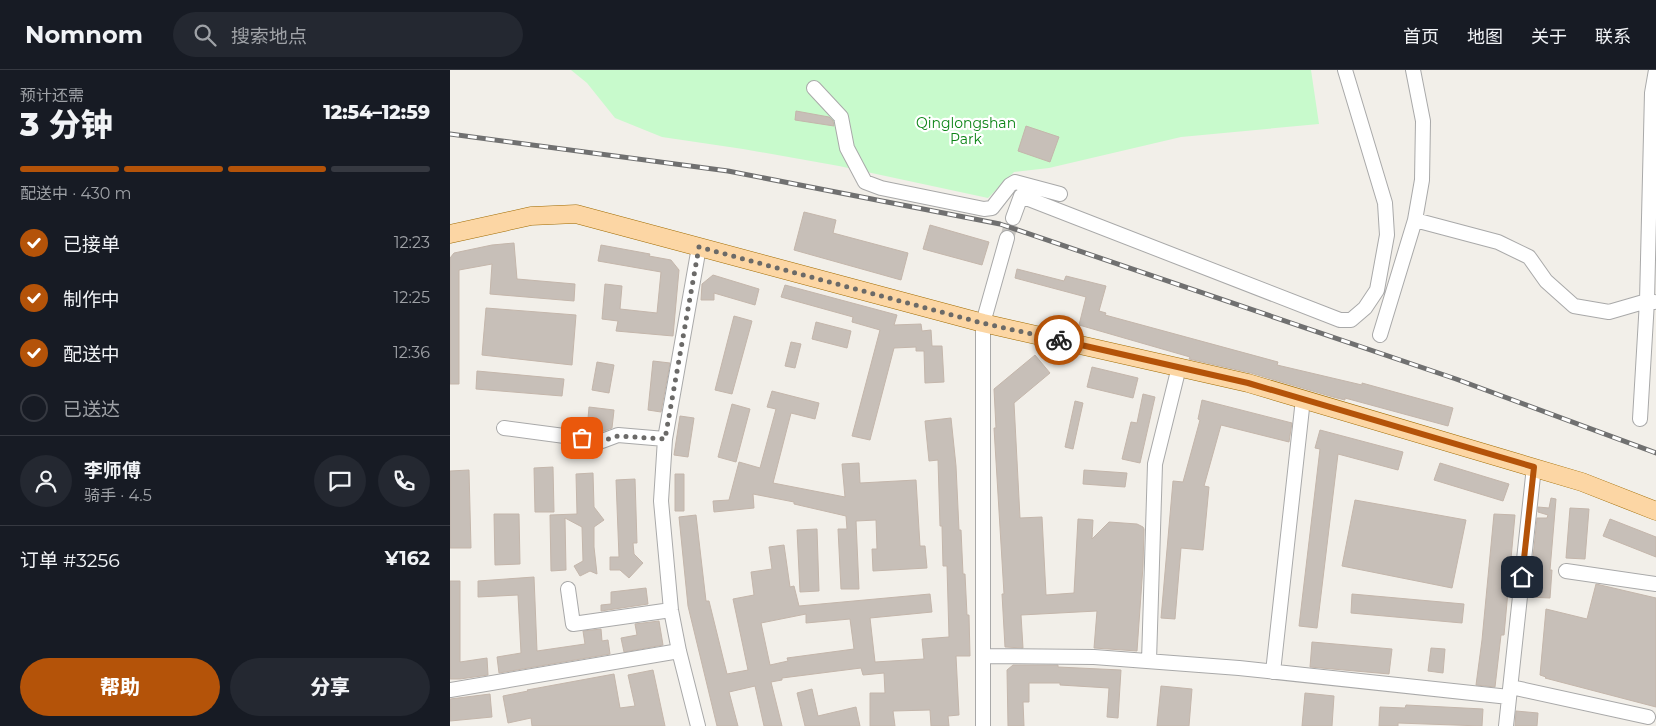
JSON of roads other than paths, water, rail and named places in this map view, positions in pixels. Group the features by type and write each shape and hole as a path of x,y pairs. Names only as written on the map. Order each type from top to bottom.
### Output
{"main road":[{"path":"450,234 531,216 576,214 982,323 1248,383 1582,482 1656,511"}],"street":[{"path":"1014,218 1021,196 1340,320 1351,320 1365,308 1377,290 1387,235 1385,203 1345,70"},
{"path":"1380,335 1416,220 1422,180 1423,121 1413,70"},
{"path":"1640,419 1652,302 1651,130 1652,93 1656,70"},
{"path":"814,88 841,117 847,148 865,182 881,188 984,209 992,208 1010,185 1015,182 1060,194"},
{"path":"1416,220 1498,242 1529,257 1546,282 1574,306 1609,312 1652,302"},
{"path":"983,726 982,323 1007,238"},
{"path":"698,726 679,651 672,610 661,501 665,439 699,247"},
{"path":"1150,661 1155,464 1179,367"},
{"path":"1273,672 1303,399"},
{"path":"504,428 602,441 618,436 665,439"},
{"path":"1506,726 1534,467"},
{"path":"1566,571 1656,584"},
{"path":"568,589 573,624 672,610"},
{"path":"450,690 679,651"},
{"path":"983,656 1094,657 1510,692 1648,717"}],"tunnel":[{"path":"1007,238 1013,218"}],"railway":[{"path":"450,134 728,171 1000,224 1456,379 1656,453"}],"park label":[{"name":"Qinglongshan Park","path":"966,132"}]}
